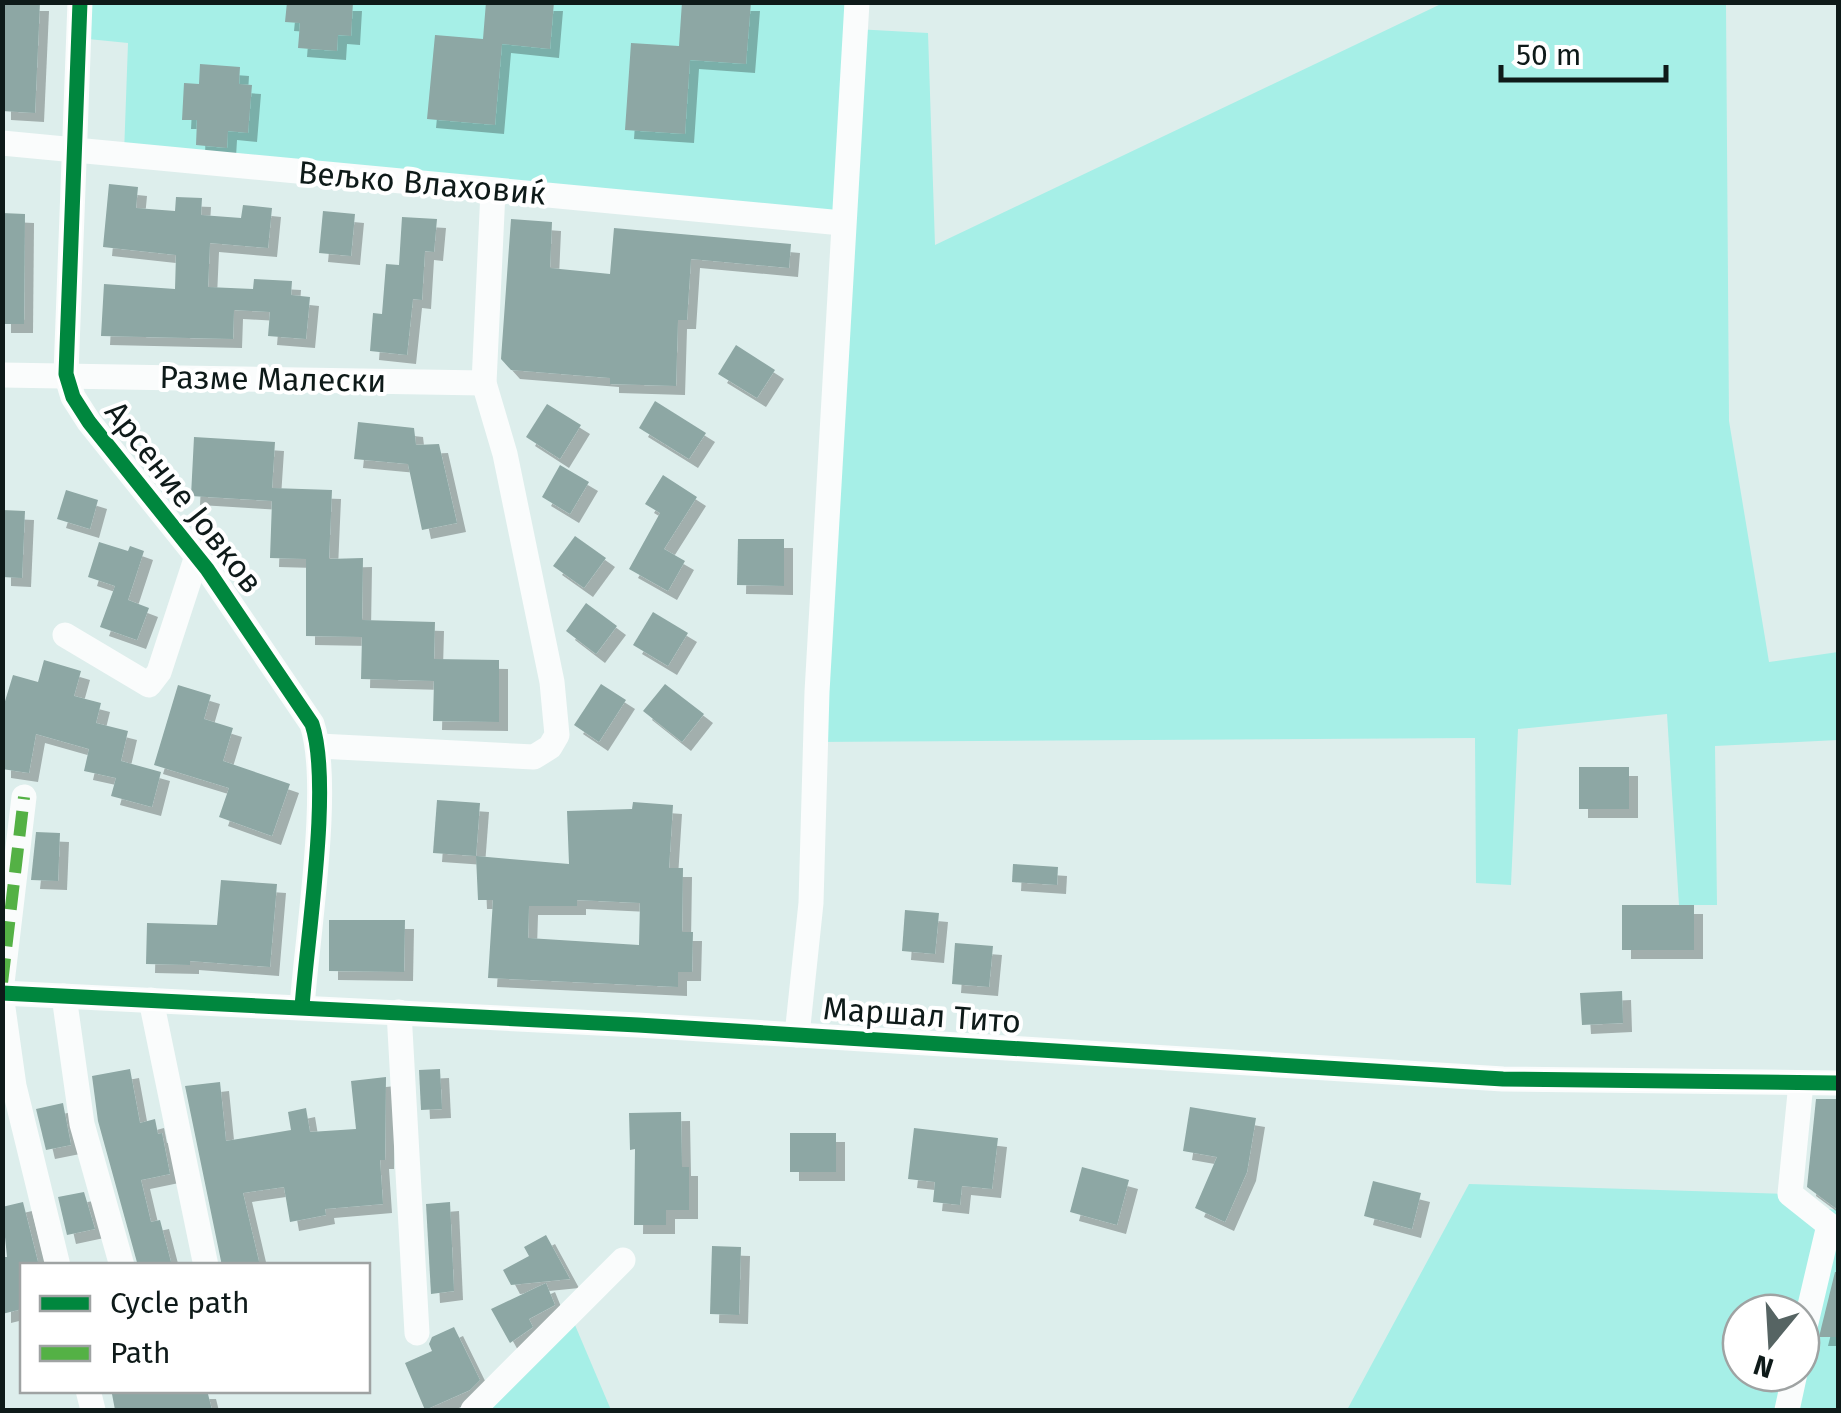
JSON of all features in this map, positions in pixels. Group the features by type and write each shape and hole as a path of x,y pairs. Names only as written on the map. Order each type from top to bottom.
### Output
{"street":[{"name":"Арсение Јовков","path":"80,2 66,374 89,422 197,556 300,700 319,746 302,1007"},
{"path":"797,1035 810,903 814,742 857,2"},
{"name":"Вељко Влаховиќ","path":"2,144 842,223"},
{"path":"319,746 534,756 550,748 557,736 552,682 513,492 484,384 493,191"},
{"name":"Разме Малески","path":"2,374 484,384"},
{"path":"65,635 149,685 159,672 197,556"},
{"path":"2,983 24,797"},
{"name":"Маршал Тито","path":"2,993 398,1012 1503,1079 1838,1083"},
{"path":"64,996 82,1124 121,1263"},
{"path":"151,1000 205,1263"},
{"path":"2,1001 14,1086 57,1263"},
{"path":"398,1012 417,1334"},
{"path":"1801,1083 1790,1194 1829,1225 1813,1293"},
{"path":"472,1410 623,1260"}],"shaded area":[{"path":"80,2 857,3 855,29 928,33 935,245 1443,3 1768,3 1726,5 1729,421 1769,662 1838,652 1838,740 1715,746 1717,905 1679,905 1667,714 1518,729 1511,885 1476,883 1475,738 814,742 842,223 124,154 128,43 78,38"},
{"path":"1469,1184 1790,1194 1809,1207 1838,1210 1838,1410 1347,1410"},
{"path":"572,1318 611,1410 480,1410"}],"building":[{"path":"2,2 40,2 35,113 2,111"},
{"path":"287,2 353,2 351,36 338,35 337,51 298,48 300,23 285,22"},
{"path":"486,2 554,2 550,49 502,44 495,125 427,119 435,35 483,39"},
{"path":"682,2 751,2 746,64 690,60 685,134 625,130 631,43 679,46"},
{"path":"200,64 240,67 239,84 252,85 248,133 228,131 227,148 196,145 197,120 182,120 184,83 199,84"},
{"path":"109,184 138,187 136,208 175,211 176,197 202,198 201,215 241,218 243,205 272,208 268,248 210,243 208,287 253,289 254,279 292,281 291,295 310,297 306,339 268,336 270,312 234,310 233,339 101,336 104,284 175,289 176,255 103,247"},
{"path":"323,211 355,214 351,256 319,253"},
{"path":"2,213 25,214 24,324 2,324"},
{"path":"402,217 437,219 434,252 425,251 422,300 413,299 407,355 370,351 373,313 382,314 386,264 399,265"},
{"path":"511,219 552,222 550,268 610,274 614,228 791,244 789,268 691,259 687,320 678,320 676,386 610,384 610,378 511,370 501,359"},
{"path":"736,345 775,370 757,398 718,374"},
{"path":"655,401 706,433 689,459 639,428"},
{"path":"547,404 581,425 560,459 526,437"},
{"path":"358,422 414,428 416,445 439,444 457,523 422,530 408,464 354,459"},
{"path":"194,437 275,442 272,488 332,490 329,559 363,558 362,620 435,622 434,659 499,660 499,722 433,721 434,681 361,679 362,637 306,636 306,559 270,558 272,501 191,496"},
{"path":"560,465 589,482 570,514 542,497"},
{"path":"663,475 697,497 664,549 685,561 668,591 629,569 660,513 645,504"},
{"path":"66,490 98,500 90,529 57,519"},
{"path":"2,510 25,511 22,578 2,577"},
{"path":"575,536 606,558 584,588 553,566"},
{"path":"738,539 784,539 784,586 737,585"},
{"path":"99,542 128,551 130,546 144,551 128,600 149,608 137,640 100,627 115,586 88,577"},
{"path":"586,603 617,626 596,654 566,631"},
{"path":"653,612 688,633 668,666 633,645"},
{"path":"44,660 81,671 74,696 101,703 96,723 128,731 121,761 161,772 152,807 111,796 116,778 84,771 89,749 36,734 29,773 2,769 2,711 13,675 38,682"},
{"path":"601,684 626,700 599,742 574,725"},
{"path":"665,684 704,714 682,742 643,711"},
{"path":"178,685 211,695 204,719 233,728 223,761 290,784 272,836 219,817 229,788 154,765"},
{"path":"1579,767 1629,767 1629,809 1579,809"},
{"path":"437,800 480,803 476,856 433,853"},
{"path":"633,802 673,805 669,868 683,868 682,932 693,932 692,972 678,972 678,987 488,978 493,900 478,900 476,856 569,864 567,811 632,809","holes":["577,900 640,903 639,945 528,938 529,906 577,906"]},
{"path":"36,832 60,833 58,881 31,880"},
{"path":"1013,864 1058,867 1057,885 1012,882"},
{"path":"221,880 277,884 270,967 190,961 190,965 146,964 147,923 217,925"},
{"path":"1622,905 1694,905 1694,950 1622,950"},
{"path":"905,910 939,913 935,954 902,951"},
{"path":"329,920 405,920 404,972 329,971"},
{"path":"955,943 993,946 989,987 952,984"},
{"path":"1622,991 1623,1023 1582,1025 1580,993"},
{"path":"130,1069 140,1123 155,1119 158,1134 162,1133 170,1174 141,1180 151,1222 160,1220 171,1263 137,1263 98,1121 92,1076"},
{"path":"440,1069 442,1109 421,1110 419,1070"},
{"path":"386,1077 385,1160 380,1160 383,1204 325,1209 326,1215 290,1222 284,1187 243,1193 259,1263 221,1263 185,1086 220,1082 226,1141 291,1130 288,1112 306,1108 310,1132 356,1129 351,1081"},
{"path":"1816,1099 1838,1099 1838,1210 1807,1187"},
{"path":"63,1103 71,1145 46,1150 36,1109"},
{"path":"1190,1107 1256,1118 1247,1172 1225,1222 1195,1208 1217,1157 1183,1151"},
{"path":"681,1112 682,1167 689,1167 689,1210 666,1210 666,1225 634,1225 635,1149 630,1150 629,1113"},
{"path":"914,1128 998,1138 992,1189 962,1186 960,1205 933,1202 935,1182 908,1179"},
{"path":"790,1133 836,1133 836,1172 790,1172"},
{"path":"1082,1167 1129,1180 1117,1225 1070,1212"},
{"path":"1373,1181 1421,1193 1412,1229 1364,1216"},
{"path":"84,1192 95,1229 67,1235 58,1197"},
{"path":"23,1202 38,1263 20,1263 20,1310 2,1314 2,1257 7,1257 2,1207"},
{"path":"450,1202 454,1291 431,1294 426,1204"},
{"path":"546,1235 570,1279 511,1285 503,1270 529,1256 524,1247"},
{"path":"712,1246 741,1247 739,1315 710,1314"},
{"path":"1838,1272 1838,1337 1821,1337"},
{"path":"546,1283 555,1305 529,1319 533,1327 510,1343 491,1309"},
{"path":"454,1327 480,1380 470,1390 425,1410 405,1363 432,1351 432,1337"},
{"path":"208,1393 212,1410 115,1410 112,1394"}],"marked path":[{"path":"2,983 24,797"}],"cycle path":[{"path":"80,2 66,374 73,397 89,422 207,569 312,724 318,751 319,821 302,1007"},
{"path":"2,993 638,1025 1503,1079 1838,1083"}]}
